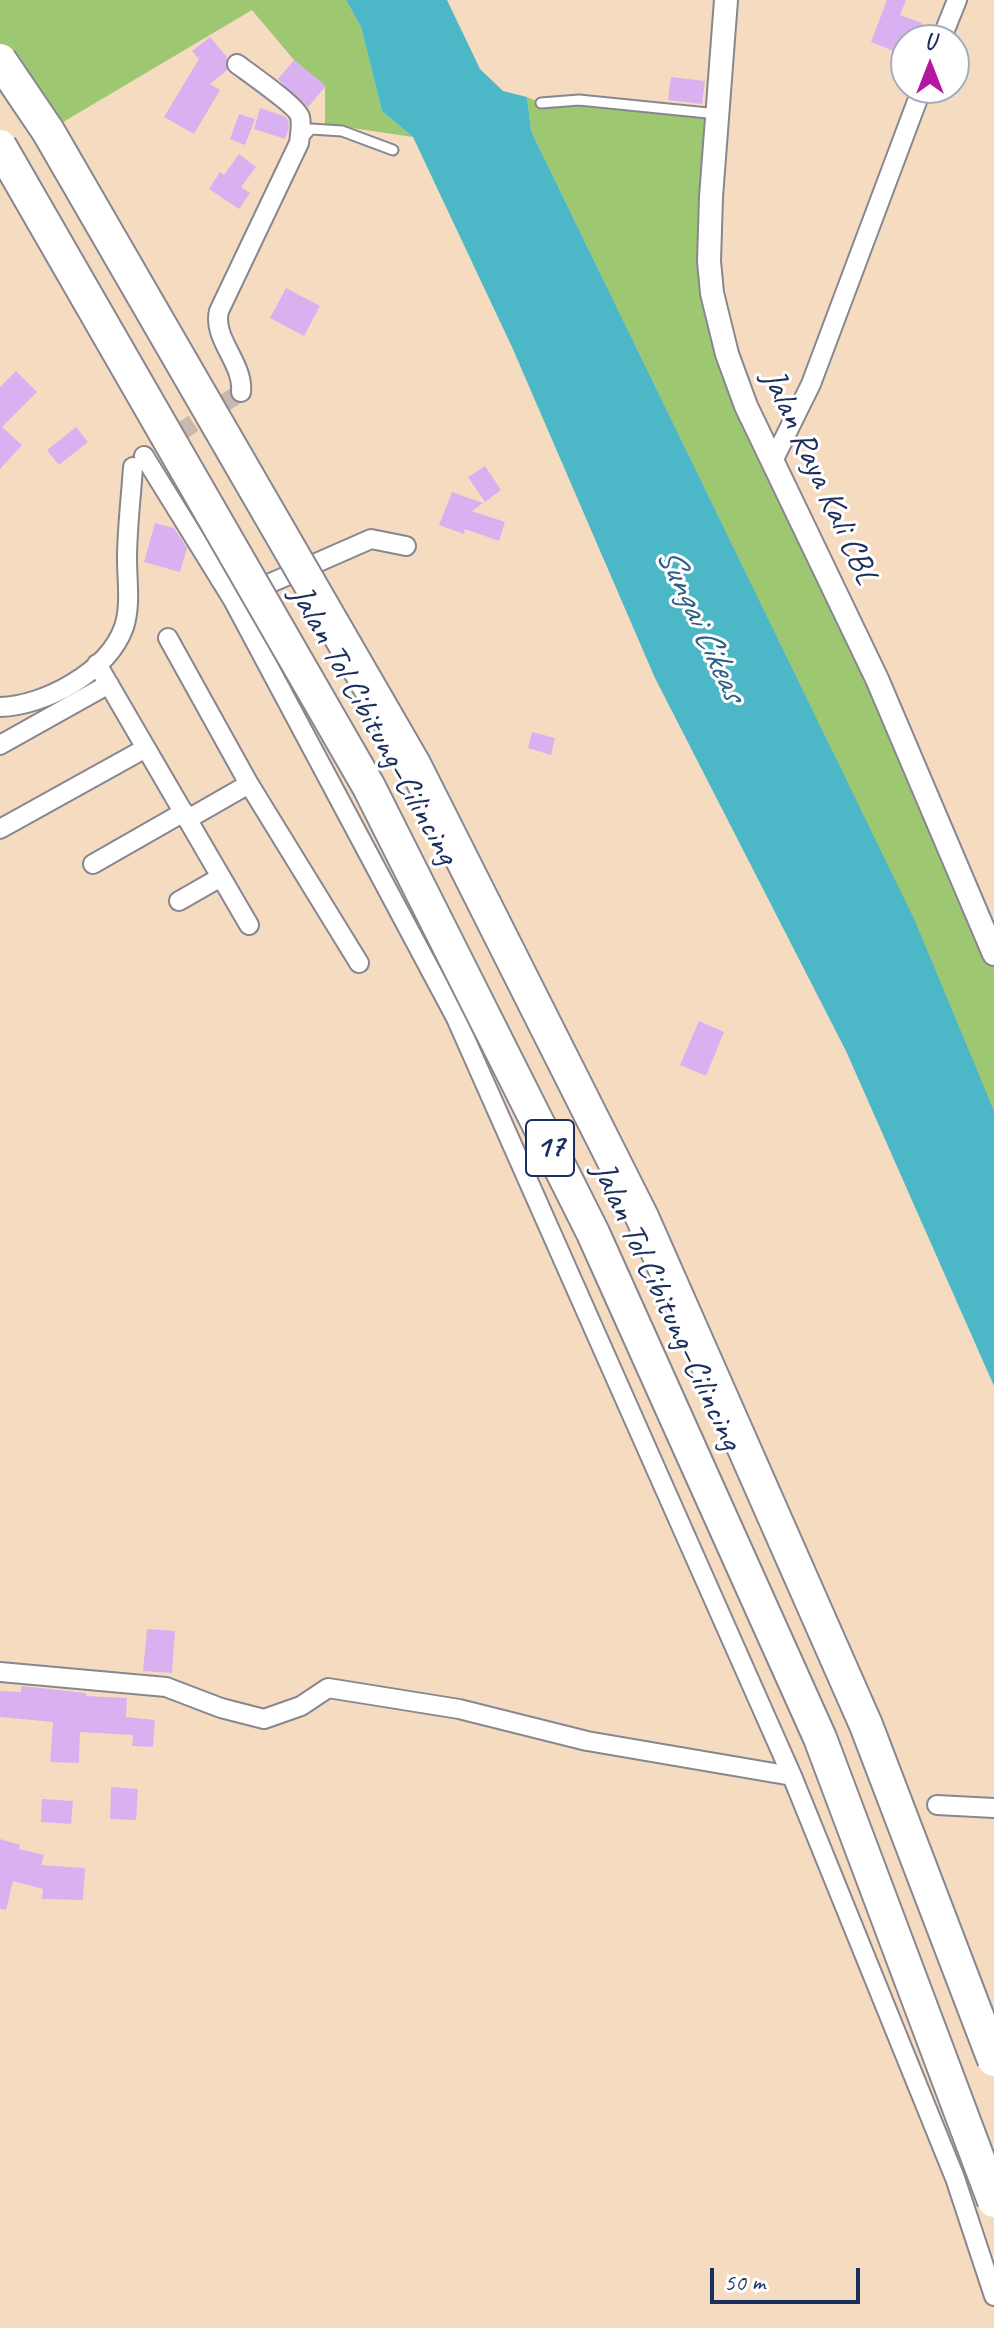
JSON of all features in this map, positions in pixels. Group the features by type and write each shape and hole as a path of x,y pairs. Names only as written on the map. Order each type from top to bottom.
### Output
{"highway":[{"name":"Jalan Tol Cibitung–Cilincing","path":"0,60 48,131 414,764 642,1217 866,1725 994,2060"},
{"name":"Jalan Tol Cibitung–Cilincing","path":"0,146 369,787 593,1233 820,1738 994,2201"}],"street":[{"name":"Jalan Raya Kali CBL","path":"726,0 711,197 711,284 735,379 877,679 994,954"},
{"path":"947,24 957,0"},
{"path":"237,64 275,95 293,105 300,116 299,143 216,323 242,379 241,392"},
{"path":"773,461 811,384 916,104"},
{"path":"0,707 35,702 60,692 97,664 123,629 127,613 127,557 138,462 233,600 456,1018 792,1776 955,2178 994,2296"},
{"path":"233,600 371,539 406,546"},
{"path":"168,638 249,784 359,963"},
{"path":"97,664 249,925"},
{"path":"0,745 109,684"},
{"path":"0,829 146,748"},
{"path":"93,864 249,784"},
{"path":"179,901 221,877"},
{"path":"0,1672 166,1687 221,1708 264,1719 301,1706 328,1688 459,1709 587,1741 792,1776"},
{"path":"937,1805 994,1808"}],"lane":[{"path":"541,103 579,100 718,114"},
{"path":"299,143 311,129 342,131 393,150"}],"green space":[{"path":"0,0 346,0 361,27 382,111 413,137 325,124 325,86 294,60 252,10 48,131 0,60"},
{"path":"527,97 541,103 557,101 718,114 709,261 735,379 994,958 994,1111 832,751 531,131"}],"water":[{"name":"Sungai Cikeas","path":"346,0 447,0 480,69 503,91 527,97 531,131 915,921 994,1111 994,1386 846,1051 655,678 512,347 413,137 382,111 361,27"}],"building":[{"path":"887,0 906,0 900,15 922,24 890,24 890,50 871,42"},
{"path":"210,37 227,57 227,70 210,84 220,90 194,134 164,117 199,59 192,51"},
{"path":"294,60 326,86 308,107 278,79"},
{"path":"671,77 705,81 702,104 668,100"},
{"path":"260,108 288,120 285,139 254,129"},
{"path":"239,114 255,119 245,145 230,139"},
{"path":"239,154 256,167 241,187 250,193 239,209 209,189 220,172 224,175"},
{"path":"286,288 320,306 304,336 270,318"},
{"path":"16,371 37,392 2,427 22,445 0,469 0,387"},
{"path":"76,427 88,442 59,465 47,450"},
{"path":"485,466 501,490 485,502 468,477"},
{"path":"452,492 483,503 472,511 505,522 499,541 465,529 464,534 439,525"},
{"path":"155,523 174,528 187,548 180,572 144,562"},
{"path":"532,732 555,738 551,755 528,748"},
{"path":"699,1021 724,1032 706,1076 680,1065"},
{"path":"147,1629 175,1631 172,1673 143,1671"},
{"path":"21,1686 86,1693 86,1696 127,1698 126,1717 155,1720 153,1747 132,1746 133,1735 80,1732 79,1763 50,1762 53,1722 0,1717 0,1691 21,1692"},
{"path":"111,1787 138,1789 136,1820 110,1819"},
{"path":"42,1799 73,1801 71,1824 41,1822"},
{"path":"0,1839 20,1845 19,1849 44,1855 41,1865 85,1868 83,1900 42,1899 43,1889 13,1881 6,1910 0,1909"}],"tunnel":[{"path":"135,465 241,392"}]}
